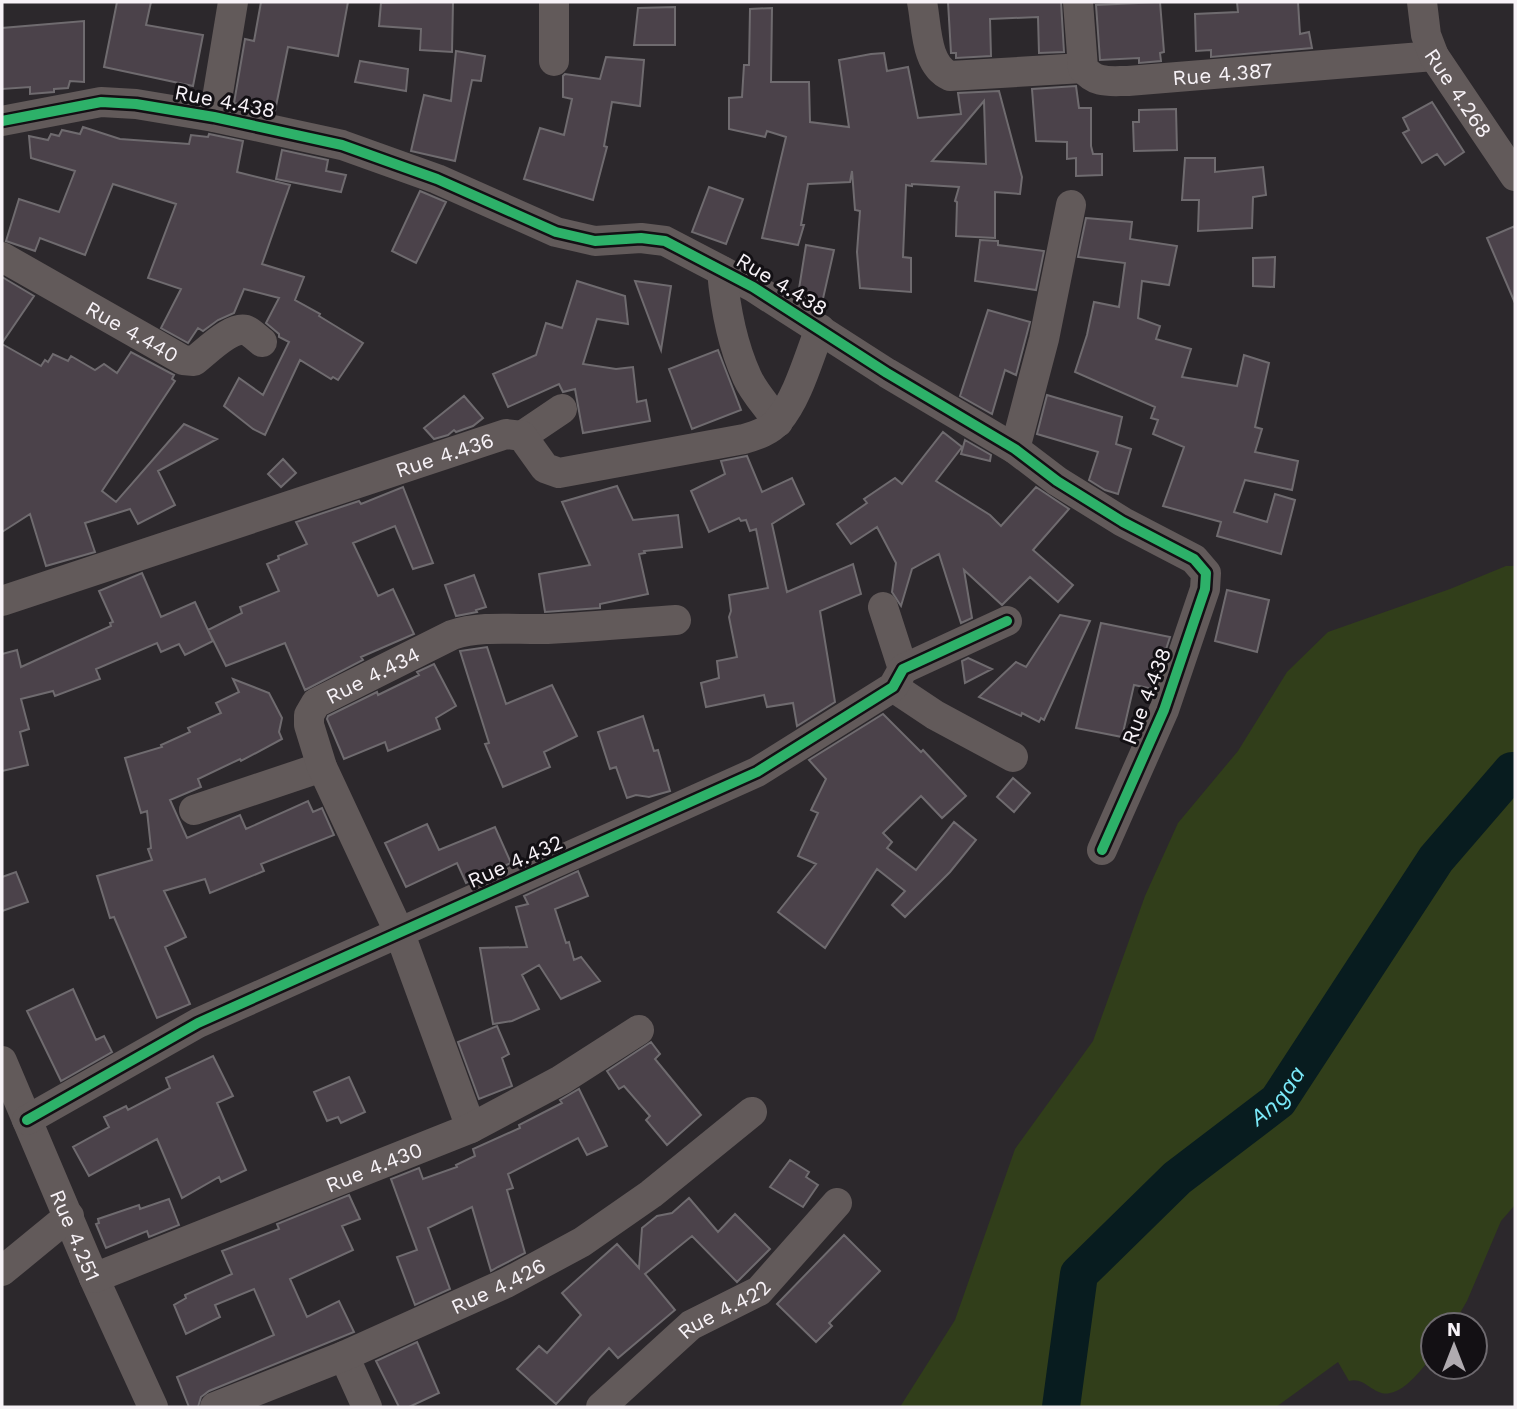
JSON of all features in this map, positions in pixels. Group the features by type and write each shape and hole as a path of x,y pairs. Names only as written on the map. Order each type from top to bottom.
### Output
{"street":[{"path":"214,117 233,2"},
{"path":"554,2 554,61"},
{"path":"922,2 931,54 936,66 950,76 1083,68 1078,2"},
{"name":"Rue 4.268","path":"1422,2 1426,35 1434,55 1515,176"},
{"name":"Rue 4.387","path":"1083,68 1098,82 1128,82 1434,55"},
{"name":"Rue 4.438","path":"2,121 101,102 136,104 214,117 342,145 437,179 564,234 595,241 640,238 665,241 820,329 887,373 1015,449 1057,481 1123,522 1194,559 1206,573 1205,589 1164,710 1102,850"},
{"path":"1015,449 1044,339 1071,205"},
{"name":"Rue 4.440","path":"2,257 183,360 194,361 228,334 239,329 247,331 262,342"},
{"path":"722,271 724,292 748,379 778,422 790,402 820,329"},
{"path":"522,436 562,409"},
{"name":"Rue 4.436","path":"2,601 506,433 522,436 545,468 559,473 744,439 761,433 778,422"},
{"path":"883,607 898,678 935,715 1013,757"},
{"name":"Rue 4.434","path":"471,1128 400,934 322,767 309,725 309,715 316,703 470,628 549,628 676,620"},
{"name":"Rue 4.432","path":"27,1120 198,1023 758,772 898,678 1007,621"},
{"path":"194,810 322,767"},
{"name":"Rue 4.430","path":"94,1278 471,1128 561,1080 639,1030"},
{"name":"Rue 4.251","path":"2,1061 94,1278 153,1407"},
{"name":"Rue 4.426","path":"215,1407 345,1356 506,1283 582,1242 651,1194 752,1112"},
{"name":"Rue 4.422","path":"601,1407 691,1325 759,1291 838,1203"},
{"path":"2,1271 69,1216"},
{"path":"345,1356 367,1407"}],"green space":[{"path":"1506,566 1515,566 1515,1205 1501,1221 1461,1311 1419,1311 1419,1372 1402,1388 1390,1393 1379,1392 1360,1381 1349,1381 1338,1362 1276,1407 900,1407 955,1320 1015,1149 1093,1041 1145,896 1178,823 1238,751 1287,672 1328,632"}],"building":[{"path":"117,2 151,2 146,25 203,35 193,86 104,67"},
{"path":"261,2 348,2 338,56 288,47 275,111 234,103 245,39 254,41"},
{"path":"453,2 452,52 420,50 421,29 379,26 381,3"},
{"path":"948,2 1061,2 1064,52 1039,53 1038,17 990,19 991,56 956,58 956,53 951,53"},
{"path":"1160,2 1164,52 1160,53 1161,61 1139,63 1139,58 1100,60 1096,5"},
{"path":"1237,2 1298,2 1300,34 1309,32 1312,48 1211,57 1211,50 1196,51 1195,14 1238,12"},
{"path":"675,7 675,45 634,45 638,8"},
{"path":"772,8 771,82 809,82 810,122 849,127 839,60 871,54 884,53 887,71 908,67 918,118 961,114 958,93 999,91 1022,177 1020,194 995,192 995,238 956,236 955,201 959,187 906,185 903,257 911,258 911,292 860,288 857,252 860,211 855,210 852,171 850,182 808,184 801,225 804,225 798,245 762,238 786,137 767,131 765,137 729,129 729,98 742,97 744,65 749,65 750,9","holes":["984,101 986,164 932,161"]},
{"path":"84,21 84,82 70,81 68,88 54,89 54,92 30,94 30,87 2,89 2,28"},
{"path":"456,51 485,56 481,81 472,80 455,161 411,151 424,95 451,101"},
{"path":"606,57 644,60 640,106 612,102 604,146 607,147 593,200 524,179 540,128 564,135 572,99 563,97 563,76 565,74 600,79"},
{"path":"360,61 408,69 406,91 355,82"},
{"path":"1076,86 1079,108 1091,108 1091,146 1093,154 1102,154 1102,175 1076,176 1076,158 1067,159 1067,142 1036,141 1032,89"},
{"path":"1432,102 1464,152 1445,165 1437,154 1422,163 1403,133 1409,130 1403,118"},
{"path":"1176,109 1177,150 1134,151 1133,122 1139,122 1139,110"},
{"path":"83,127 120,139 189,144 191,135 208,137 209,134 243,141 237,172 290,185 262,264 304,277 295,300 363,343 338,380 333,377 331,379 300,360 265,435 224,406 239,378 263,395 289,342 279,337 266,323 279,298 244,289 234,313 203,331 198,328 188,343 161,328 181,289 148,278 176,204 113,184 85,255 40,238 35,251 6,241 19,199 59,212 75,171 31,158 29,136 48,140 51,134 59,136 62,130 80,134"},
{"path":"282,150 328,160 326,171 346,175 341,192 276,179"},
{"path":"1185,158 1215,158 1215,172 1263,167 1266,195 1253,197 1252,228 1198,231 1199,200 1182,200"},
{"path":"709,187 743,199 726,244 692,232"},
{"path":"420,191 446,202 416,263 392,251"},
{"path":"1086,218 1132,222 1130,239 1177,246 1169,285 1142,281 1138,318 1160,326 1156,339 1191,349 1182,377 1237,386 1244,355 1269,363 1255,427 1262,429 1255,452 1298,461 1292,490 1245,480 1234,512 1267,522 1275,494 1295,500 1281,554 1217,536 1221,522 1163,506 1184,447 1153,434 1158,420 1151,418 1155,407 1075,372 1094,302 1119,307 1125,263 1078,257"},
{"path":"1515,226 1515,303 1487,238"},
{"path":"980,240 1044,251 1036,290 975,281"},
{"path":"806,245 834,250 822,303 798,295"},
{"path":"1275,257 1274,287 1253,286 1253,258"},
{"path":"2,277 34,296 2,343"},
{"path":"577,281 625,296 628,324 597,319 583,364 616,369 633,367 637,402 646,400 650,421 583,433 575,389 563,392 559,384 508,407 493,374 536,355 546,323 562,328"},
{"path":"635,281 671,286 661,350"},
{"path":"988,310 1030,322 1016,375 1005,370 992,414 960,396"},
{"path":"2,344 41,366 45,360 48,362 53,354 68,361 71,356 95,370 104,364 117,373 131,352 174,375 172,379 175,381 102,491 116,502 184,424 217,439 158,471 175,505 138,524 130,509 85,523 95,552 46,566 30,514 2,532"},
{"path":"718,350 741,410 692,429 669,369"},
{"path":"1047,395 1122,417 1116,444 1131,449 1118,494 1089,480 1098,452 1037,434"},
{"path":"464,396 483,418 473,426 456,432 454,430 434,439 424,428"},
{"path":"943,432 962,447 936,481 990,515 1001,526 1036,487 1069,509 1033,550 1073,585 1058,602 1030,577 1002,605 964,570 972,618 961,623 939,554 912,569 901,606 892,592 896,563 877,527 851,544 837,524 867,503 864,499 895,478 902,484"},
{"path":"965,440 991,455 990,461 961,454"},
{"path":"747,456 762,492 792,478 804,504 772,524 787,592 853,564 861,594 820,611 835,702 797,726 793,703 767,707 764,695 706,707 701,683 719,678 717,661 737,657 729,617 729,595 768,588 756,529 750,531 746,520 741,521 739,518 709,532 691,491 725,474 721,461"},
{"path":"283,459 296,473 281,487 268,474"},
{"path":"617,486 633,520 678,515 682,547 644,551 645,553 639,554 648,594 600,604 600,608 545,612 539,574 590,565 562,502"},
{"path":"403,487 433,563 413,569 395,526 353,543 378,596 393,589 414,634 361,657 363,660 305,690 285,643 226,666 208,630 242,613 240,607 279,591 267,564 279,559 278,556 307,544 296,522 359,501 361,504"},
{"path":"142,573 161,617 195,602 213,641 185,655 179,644 161,652 157,643 96,669 100,679 55,696 53,691 21,699 29,729 20,732 28,765 2,771 2,654 17,650 21,667 111,626 110,623 113,622 99,591"},
{"path":"474,575 486,607 476,610 477,612 456,616 445,585"},
{"path":"1227,590 1269,600 1257,652 1215,641"},
{"path":"1060,615 1090,621 1044,720 1041,718 1039,722 1022,713 1021,716 979,697 1016,662 1026,667"},
{"path":"1101,623 1170,637 1153,689 1134,685 1122,737 1076,728"},
{"path":"487,647 506,704 552,685 577,736 544,752 550,767 503,787 485,744 489,743 460,651"},
{"path":"968,658 992,669 965,683 962,661"},
{"path":"434,664 456,706 436,718 440,729 388,751 385,742 344,759 328,716 419,675 417,672"},
{"path":"233,679 269,693 282,718 279,732 282,739 241,761 240,759 198,779 201,787 170,800 187,838 240,815 246,829 308,801 313,812 322,808 334,835 261,864 264,871 210,893 205,879 164,891 186,937 165,947 190,1004 157,1018 114,917 110,918 97,876 152,860 148,849 151,848 147,811 141,813 125,758 162,747 161,745 190,732 188,728 221,713 216,703 239,692"},
{"path":"883,714 921,752 923,750 966,796 942,818 921,796 883,833 892,842 887,848 916,870 954,822 976,840 950,872 905,917 892,905 905,891 877,869 825,948 778,912 816,864 798,856 818,813 811,810 826,779 809,760"},
{"path":"643,716 654,751 658,750 670,791 649,797 636,795 627,798 616,767 610,769 598,732"},
{"path":"1013,778 1030,793 1014,812 997,797"},
{"path":"427,824 439,850 495,827 511,863 466,883 457,863 406,887 385,843"},
{"path":"578,871 588,896 555,909 574,960 581,957 600,981 561,999 539,965 522,975 539,1009 512,1021 493,1024 480,948 527,947 516,907 528,904 524,896"},
{"path":"16,872 28,902 2,911 2,877"},
{"path":"73,989 96,1040 104,1036 112,1052 61,1081 27,1011"},
{"path":"497,1026 509,1054 502,1058 512,1086 479,1099 458,1042"},
{"path":"651,1042 660,1054 655,1059 701,1115 667,1145 646,1120 650,1116 624,1086 619,1089 607,1071"},
{"path":"213,1056 233,1096 217,1103 246,1170 221,1182 219,1177 182,1198 157,1139 89,1176 73,1147 109,1127 104,1117 126,1106 128,1110 170,1088 166,1078"},
{"path":"349,1077 365,1112 341,1123 338,1117 327,1121 314,1092"},
{"path":"579,1089 607,1146 587,1155 578,1138 508,1174 513,1188 507,1190 525,1253 491,1271 472,1207 428,1228 450,1289 415,1305 397,1257 417,1250 391,1179 419,1168 423,1179 457,1167 456,1165 475,1156 473,1149 520,1128 519,1125 562,1103 560,1100"},
{"path":"790,1160 809,1172 806,1177 818,1185 803,1207 770,1187"},
{"path":"349,1195 360,1219 342,1226 353,1250 290,1279 307,1317 339,1301 354,1332 209,1391 201,1397 198,1407 189,1407 177,1377 274,1335 254,1289 215,1305 220,1317 186,1334 174,1305 186,1298 185,1295 232,1274 222,1251 279,1229 277,1224"},
{"path":"689,1198 718,1232 735,1214 770,1249 737,1282 692,1236 645,1274 675,1310 618,1358 609,1348 556,1404 517,1369 539,1346 547,1353 581,1315 562,1293 617,1244 639,1268 642,1228 657,1216 672,1213"},
{"path":"169,1199 179,1225 149,1237 147,1231 106,1248 96,1224 99,1223 98,1219 139,1205 140,1209"},
{"path":"844,1235 880,1271 829,1323 832,1326 816,1342 777,1304"},
{"path":"417,1342 439,1393 409,1407 399,1407 376,1361"}],"waterway":[{"name":"Angaa","path":"1061,1407 1079,1274 1177,1178 1278,1101 1436,859 1512,771 1515,771"}],"cycle path":[{"path":"2,121 101,102 136,104 214,117 342,145 437,179 556,232 595,241 641,238 665,241 753,287 887,373 1015,449 1057,481 1123,522 1194,559 1206,573 1205,589 1164,710 1102,850"},
{"path":"27,1120 198,1023 757,772 893,687 903,669 1007,621"}]}
